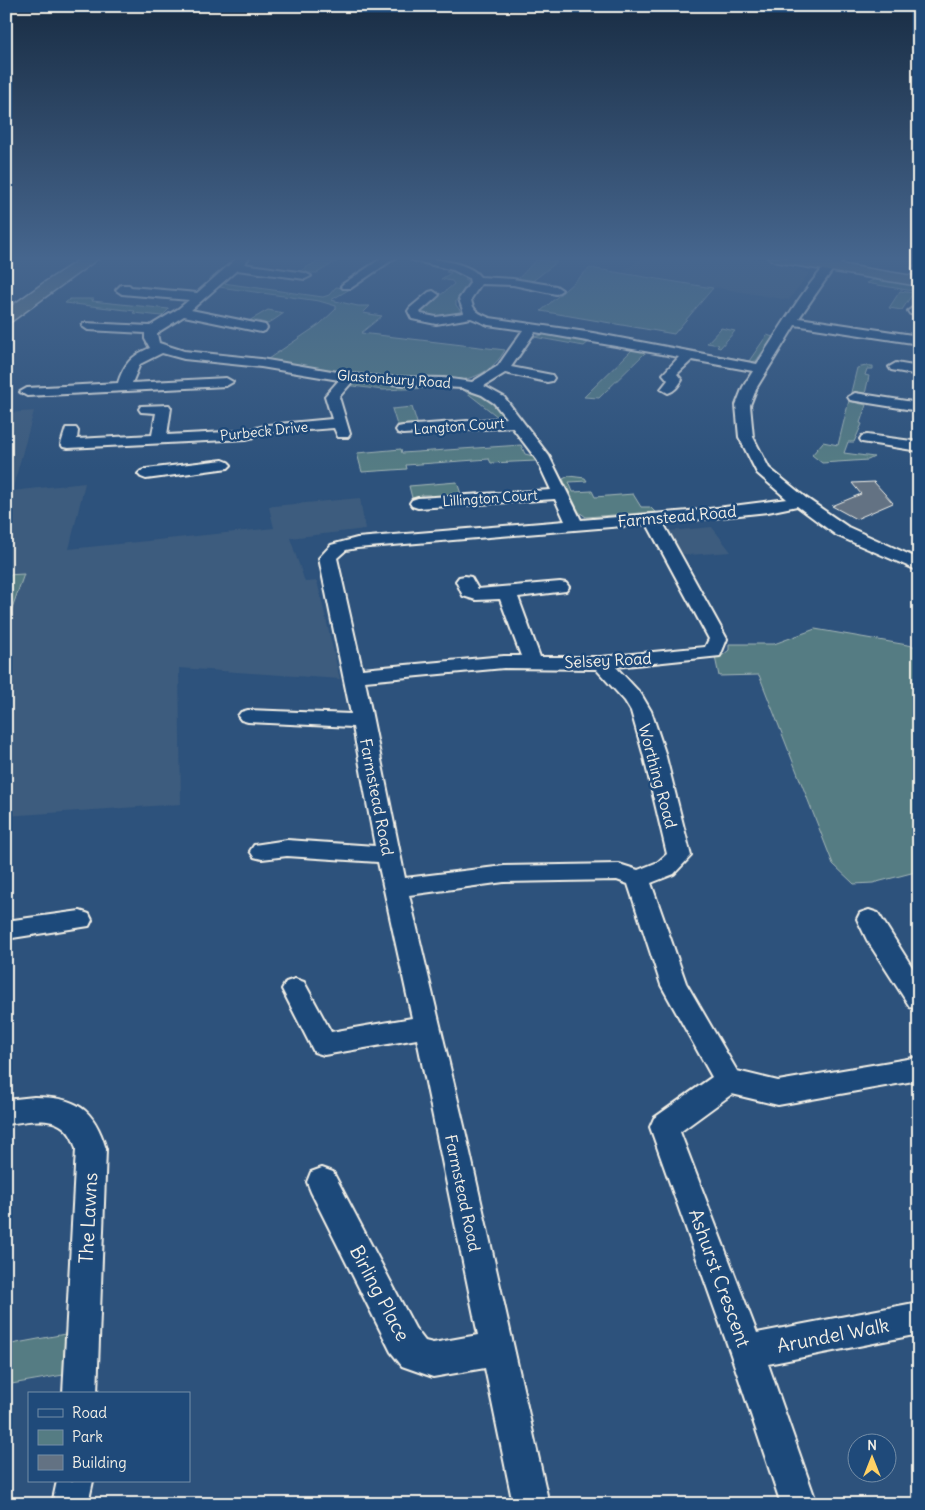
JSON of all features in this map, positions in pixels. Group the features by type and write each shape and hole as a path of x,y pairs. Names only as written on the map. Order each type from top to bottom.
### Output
{"street":[{"path":"105,328 153,330 151,339 161,349 145,355 129,367 124,388"},
{"path":"473,387 503,369 531,328"},
{"path":"534,328 593,337 695,358 761,369"},
{"path":"786,328 761,369 743,405 746,437 762,470 800,501 842,531 919,566"},
{"path":"841,328 919,340"},
{"path":"645,336 709,349 670,374 675,380 668,389"},
{"name":"Glastonbury Road","path":"161,349 184,355 261,363 349,378 384,381 444,382 473,387 494,395 544,460 575,525"},
{"path":"503,369 547,378"},
{"name":"Purbeck Drive","path":"146,474 185,454 268,429 342,428 332,396 349,378"},
{"path":"33,390 124,388 220,381"},
{"path":"855,397 919,407"},
{"path":"146,409 180,407"},
{"path":"159,439 164,408"},
{"name":"Langton Court","path":"403,430 515,422"},
{"name":"Purbeck Drive","path":"68,444 159,439 185,454 223,465"},
{"path":"868,439 919,447"},
{"name":"Lillington Court","path":"424,501 561,494"},
{"name":"Farmstead Road","path":"531,1504 496,1349 428,1026 388,856 354,676 328,562 331,552 358,543 734,512 800,501"},
{"name":"Selsey Road","path":"354,676 443,666 532,661 601,663 713,652 718,639 652,519"},
{"path":"465,581 469,592 476,595 507,594 560,587"},
{"path":"507,594 532,661"},
{"name":"Worthing Road","path":"601,663 634,698 641,710 654,753 679,856 666,868 638,879"},
{"path":"248,716 348,721 362,719"},
{"path":"262,851 287,848 388,856"},
{"path":"396,888 504,874 619,872 638,879 674,985 728,1081 778,1093 919,1068"},
{"path":"869,918 876,933 919,1000"},
{"path":"6,930 80,920"},
{"path":"295,989 324,1044 428,1026"},
{"name":"Ashurst Crescent","path":"728,1081 664,1127 747,1352 799,1504"},
{"name":"The Lawns","path":"6,1112 50,1108 65,1112 78,1120 87,1131 90,1139 80,1392"},
{"name":"Birling Place","path":"322,1182 403,1340 414,1354 433,1360 496,1349"},
{"name":"Arundel Walk","path":"747,1352 919,1318"},
{"path":"70,1504 75,1482"}],"shaded area":[{"path":"34,411 12,491 85,483 69,549 274,528 269,507 360,498 365,529 290,538 305,582 317,581 340,679 179,668 181,804 6,816 6,413"},
{"path":"712,527 731,552 688,555 680,553 670,531"}],"green space":[{"path":"313,328 367,328 361,333 505,350 497,362 486,371 474,377 460,380 361,376 268,359"},
{"path":"642,328 679,328 674,334"},
{"path":"721,328 735,331 720,348 717,347 719,345 707,343"},
{"path":"546,334 590,341 584,346 534,337"},
{"path":"767,335 773,337 756,361 744,363 716,358 718,355 749,361"},
{"path":"633,349 646,352 599,398 584,397"},
{"path":"873,366 873,369 867,369 865,375 869,376 865,394 856,392 853,402 866,405 860,423 862,424 854,442 848,442 844,453 874,457 868,460 822,463 812,455 823,442 838,445 857,368"},
{"path":"355,382 445,384 450,387 383,390 346,385"},
{"path":"462,387 486,398 504,417 498,417"},
{"path":"412,407 418,426 415,427 412,424 397,425 392,409"},
{"path":"521,445 525,454 533,456 536,461 491,463 489,459 406,465 407,469 362,472 357,453 401,449 402,453"},
{"path":"569,476 585,478 587,481 569,482 573,492 592,491 595,497 633,494 641,507 650,507 655,512 586,517 579,512 563,479"},
{"path":"457,482 462,497 434,499 430,495 422,495 422,498 412,498 409,486"},
{"path":"24,574 6,625 6,575"},
{"path":"815,629 919,647 919,871 873,883 854,884 833,864 759,675 719,676 715,657 723,655 729,650 729,644 774,644"},
{"path":"65,1334 63,1375 6,1385 6,1345"}],"building":[{"path":"874,482 893,503 856,519 832,506 861,494 852,483"}]}
